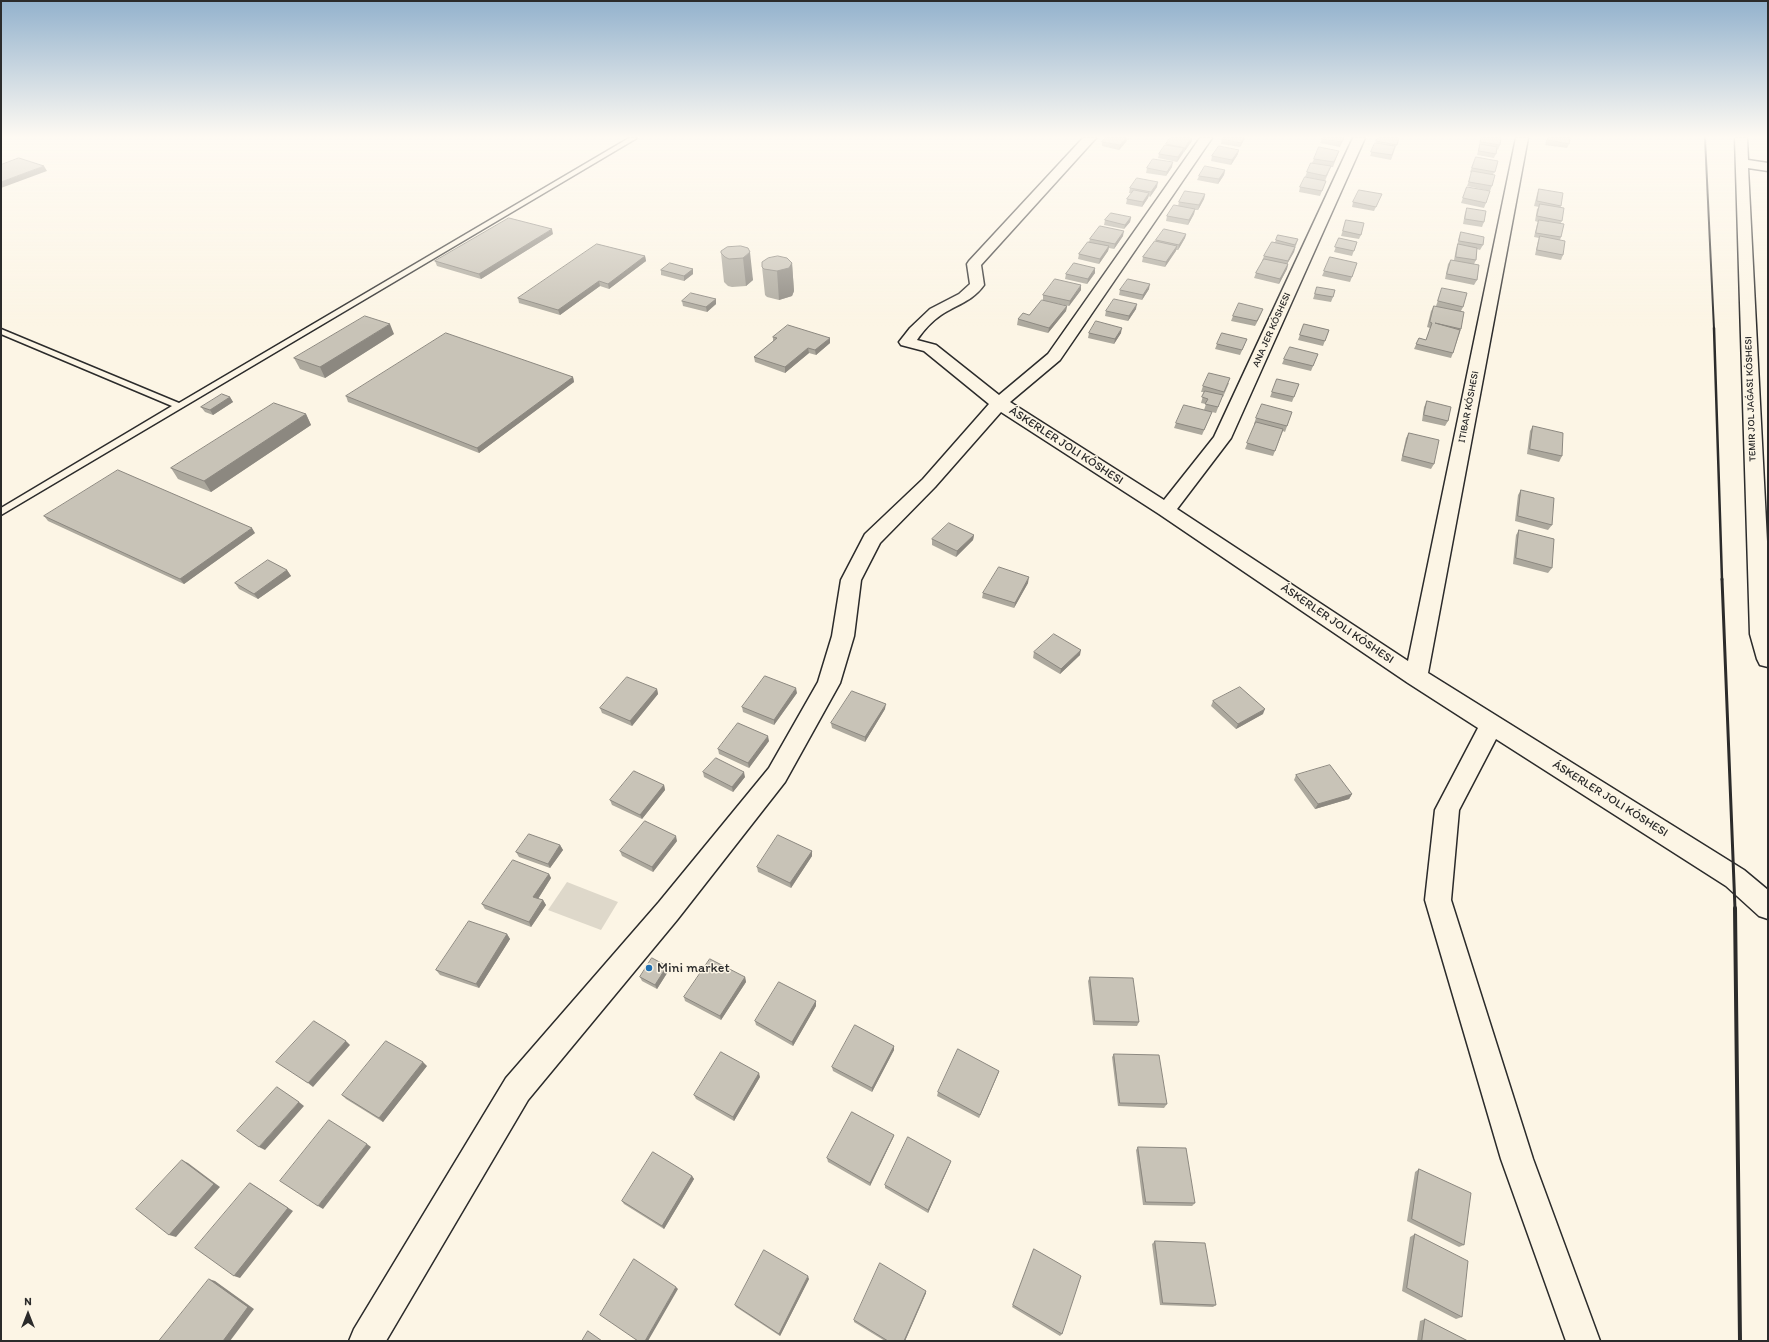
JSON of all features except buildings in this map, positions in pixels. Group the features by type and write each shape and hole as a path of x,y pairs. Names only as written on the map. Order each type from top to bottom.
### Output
{"street":[{"path":"1032,201 974,264 977,285 964,297 935,312 915,331 907,342 930,348 999,403 1166,510 1416,677 1735,878 1768,907"},
{"path":"366,1341 517,1089 668,910 777,775 829,683 843,636 851,580 872,538 929,483 999,403 1054,357 1163,201"},
{"name":"ANA JER KÓSHESI","path":"1166,510 1222,438 1330,201"},
{"name":"ITIBAR KÓSHESI","path":"1416,677 1510,201"},
{"path":"1744,201 1761,634 1768,659"},
{"path":"1492,724 1448,810 1438,900 1517,1159 1583,1341"}],"lane":[{"path":"1,512 528,201"},
{"path":"1,331 179,406"}],"shaded area":[{"path":"567,882 618,902 601,930 548,910"}],"railway":[{"path":"1708,201 1714,329"},
{"path":"1714,328 1722,580"},
{"path":"1722,579 1735,909"},
{"path":"1735,908 1740,1341"}],"place":[{"name":"Mini market","path":"649,968"}]}
